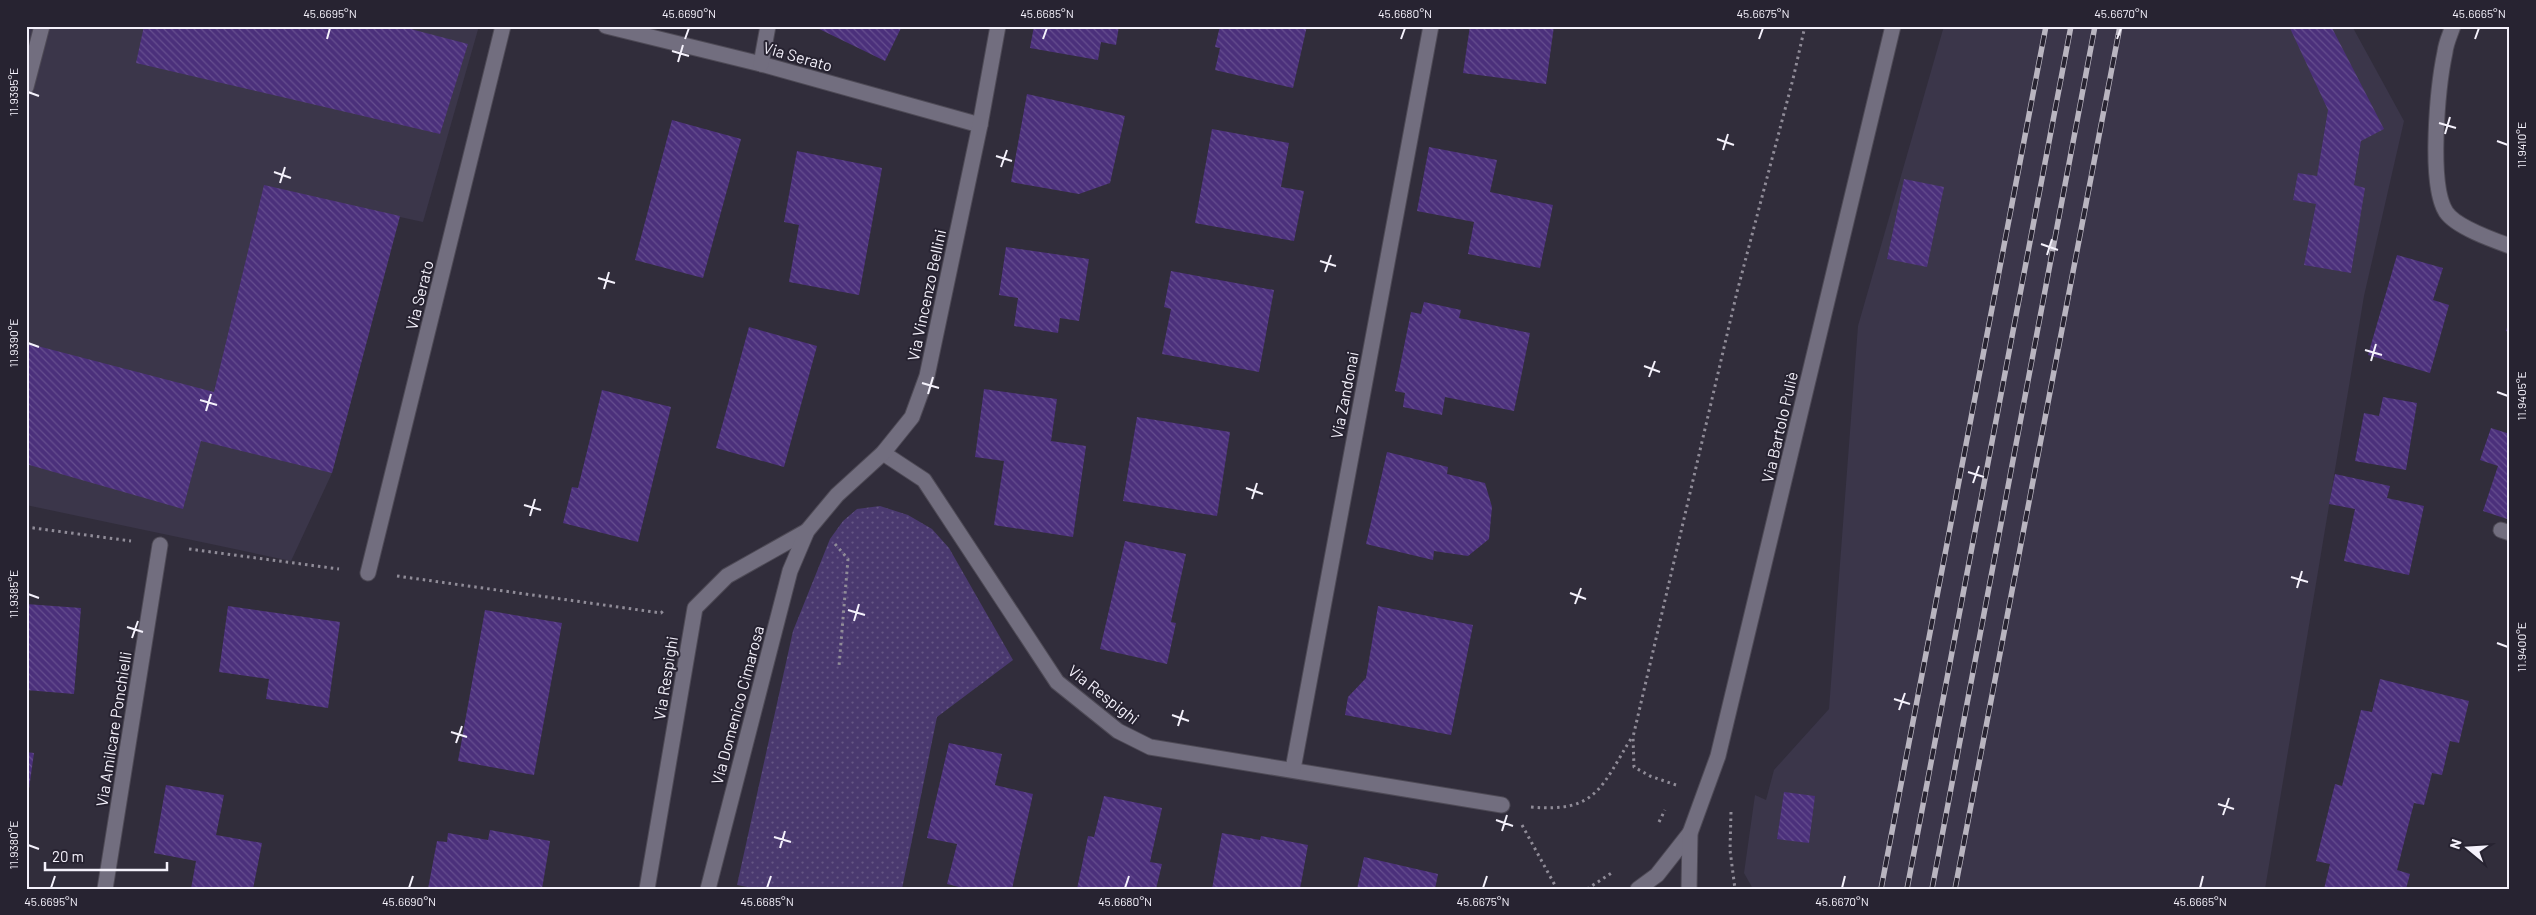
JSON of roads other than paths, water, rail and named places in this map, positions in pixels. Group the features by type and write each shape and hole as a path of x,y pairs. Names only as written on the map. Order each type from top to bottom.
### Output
{"street":[{"path":"26,87 42,26"},
{"name":"Via Serato","path":"368,572 503,26"},
{"name":"Via Serato","path":"606,26 761,64 980,125"},
{"path":"761,64 768,26"},
{"name":"Via Vincenzo Bellini","path":"810,527 837,495 883,453 912,417 927,376 980,125 998,26"},
{"name":"Via Zandonai","path":"1293,770 1430,26"},
{"name":"Via Bartolo Puliè","path":"1638,889 1657,875 1690,833 1718,756 1893,26"},
{"path":"2453,26 2445,52 2435,150 2436,184 2446,212 2473,232 2510,246"},
{"name":"Via Respighi","path":"883,453 924,480 1057,682 1118,731 1150,747 1506,805"},
{"name":"Via Respighi","path":"647,889 695,608 727,576 810,527"},
{"name":"Via Domenico Cimarosa","path":"708,889 790,570 810,527"},
{"name":"Via Amilcare Ponchielli","path":"105,889 160,545"},
{"name":"Via Bartolo Puliè","path":"1689,889 1690,833"}],"railway":[{"path":"1881,889 2046,26"},
{"path":"1907,889 2071,26"},
{"path":"1932,889 2095,26"},
{"path":"1955,889 2120,26"}]}
